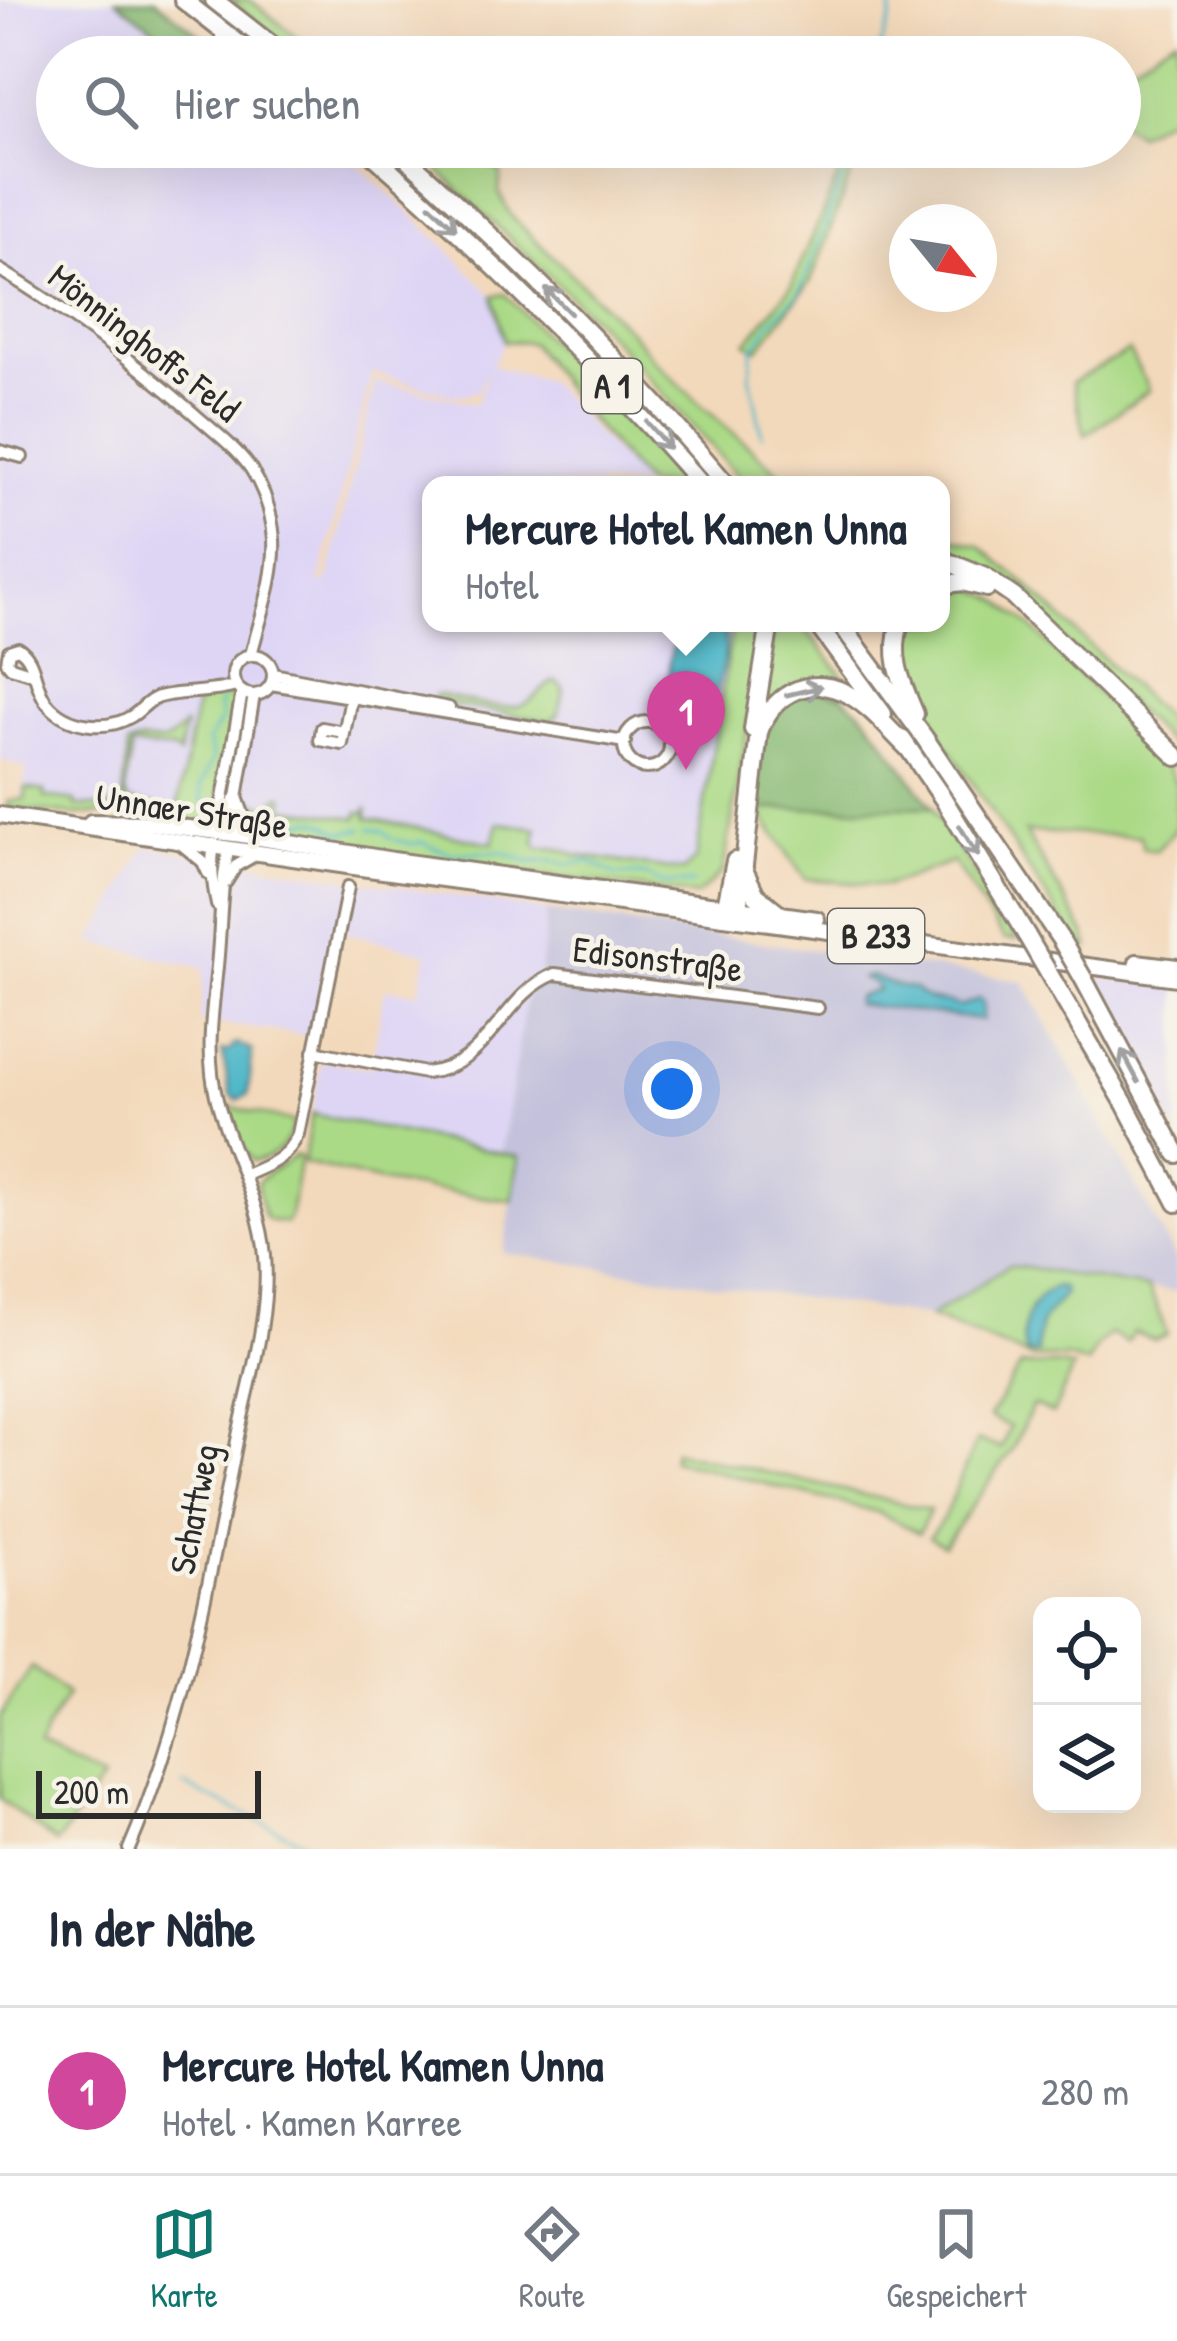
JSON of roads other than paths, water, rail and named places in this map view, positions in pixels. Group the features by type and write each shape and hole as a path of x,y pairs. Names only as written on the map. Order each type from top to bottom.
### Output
{"highway":[{"path":"183,0 229,36"},
{"path":"214,0 260,36"},
{"name":"A 1","path":"388,168 559,330 694,476"},
{"name":"A 1","path":"416,168 542,286 719,476"},
{"path":"696,448 730,476"},
{"path":"950,563 985,577 1014,597 1177,761"},
{"path":"950,584 977,584 1019,610 1177,761"},
{"path":"732,911 769,632"},
{"path":"823,632 944,800 1125,1104 1177,1203"},
{"path":"847,632 1061,940 1177,1154"},
{"path":"898,632 895,661 924,737"},
{"path":"732,911 744,865 759,732 776,702 791,691 821,685 853,697 908,748"},
{"path":"744,865 756,895 780,914"}],"main road":[{"path":"236,800 264,846"},
{"path":"0,815 74,824"},
{"name":"Unnaer Straße","path":"74,824 128,821 264,846 393,860 1177,978"},
{"name":"Unnaer Straße","path":"74,824 172,838 223,839"},
{"name":"Unnaer Straße","path":"732,911 1177,968"}],"street":[{"name":"Mönninghoffs Feld","path":"0,270 135,365 240,455 260,487 272,526 274,554 255,656"},
{"path":"0,451 22,458"},
{"path":"33,674 53,709 91,726 122,721 158,697 228,688 264,692 272,679 268,662 255,656 239,661 228,688 223,839"},
{"path":"272,679 625,742"},
{"path":"223,839 236,800 228,688"},
{"path":"344,732 351,694"},
{"path":"650,722 663,729 670,747 664,760 646,767 629,758 625,742 634,726 650,722"},
{"path":"172,838 203,862 212,881"},
{"name":"Schattweg","path":"219,914 212,881 223,839"},
{"name":"Schattweg","path":"129,1849 158,1775 190,1665 266,1286 263,1240 211,1069 223,839"},
{"path":"223,891 236,866 264,846"},
{"path":"245,1175 273,1164 298,1134 348,887"},
{"name":"Edisonstraße","path":"314,1052 441,1072 468,1057 533,986 555,974 818,1008"}],"water":[{"path":"683,632 726,632 725,656 710,718 699,723 671,699 670,658"},
{"path":"872,976 960,1007 979,999 983,1020 856,1004 857,997 878,990 873,982 861,978"},
{"path":"238,1044 252,1051 248,1095 237,1100 230,1094 222,1051"},
{"path":"1057,1287 1065,1294 1043,1320 1037,1353 1027,1354 1023,1335 1028,1314 1040,1297"}],"waterway":[{"path":"884,36 893,0"},
{"path":"762,435 750,375 753,348 798,294 844,168"},
{"path":"211,807 202,800 201,785 213,758 208,741 222,719 221,694"},
{"path":"254,817 266,815 289,824 312,820 342,833 362,829"},
{"path":"370,828 392,839"},
{"path":"396,840 421,842 452,854 502,852 529,862 567,865 589,861 615,875 644,875 662,884 693,883"},
{"path":"183,1785 319,1849"}],"place":[{"name":"Mercure Hotel Kamen Unna","path":"686,770"}]}
